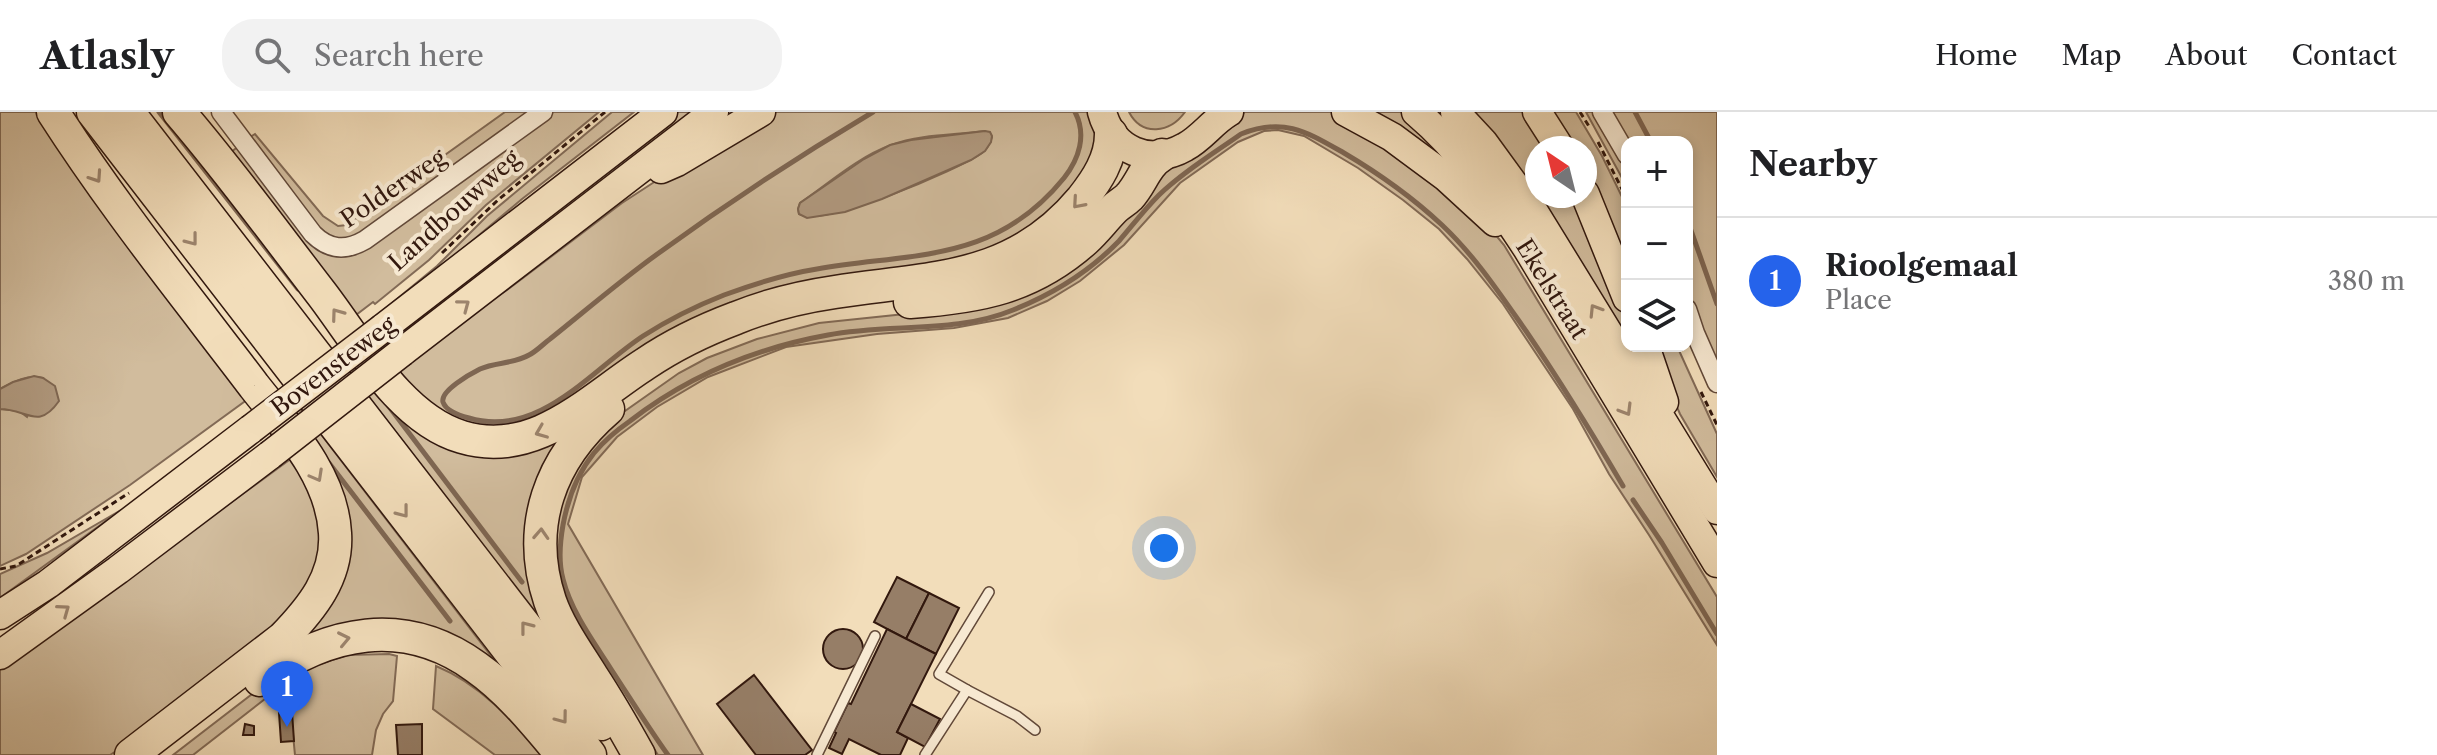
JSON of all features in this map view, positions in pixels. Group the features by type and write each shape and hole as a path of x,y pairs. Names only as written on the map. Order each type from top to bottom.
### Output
{"highway":[{"path":"53,112 107,193 289,430 326,490 335,530 329,574 320,594 304,616 283,638 131,755"},
{"path":"93,112 590,755"},
{"path":"128,112 625,755"},
{"path":"179,112 330,304 373,364 404,399 428,420 448,432 471,440 500,442 524,438 551,428 662,353 704,331 756,310 813,295 949,277 1010,257 1049,231 1080,201 1106,162 1111,145 1109,119"},
{"path":"639,755 550,603 541,565 540,533 546,499 557,473 582,433 612,405 668,366 760,326 833,309 973,296 1015,284 1049,267 1077,247 1117,206 1119,195 1154,151"},
{"path":"162,755 291,659 329,642 379,635 423,640 460,656 493,680 562,755"}],"main road":[{"name":"Bovensteweg","path":"0,615 48,584 663,112"},
{"path":"613,191 714,112"},
{"path":"613,191 677,162 761,112"},
{"path":"1109,119 1133,151 1154,151 1183,148 1200,123 1210,125 1229,112"},
{"path":"1346,112 1392,137 1446,177 1527,248"},
{"name":"Ekelstraat","path":"1416,112 1469,167 1497,203 1717,563"},
{"name":"Ekelstraat","path":"1455,112 1483,142 1534,212 1717,510"},
{"path":"1537,112 1552,136"},
{"name":"Bovensteweg","path":"0,655 270,455 613,191"},
{"path":"1592,208 1621,282"},
{"path":"1647,352 1680,448"}],"street":[{"name":"Polderweg","path":"221,112 313,234 328,245 346,248 365,240 543,112"},
{"path":"1602,112 1621,145"},
{"path":"1693,324 1717,383"}],"lane":[{"path":"989,592 939,674 1017,716 1035,730"},
{"path":"817,755 875,636"},
{"path":"925,755 967,690"}],"path":[{"name":"Landbouwweg","path":"437,258 498,200 605,112"},
{"path":"1580,112 1591,129"},
{"path":"1598,141 1621,187"},
{"path":"0,569 16,566 135,489"}],"shaded area":[{"path":"0,112 36,112 81,182 248,399 130,485 26,554 0,566 0,409 19,411 27,417 43,378 26,378 0,389"},
{"path":"505,112 534,112 355,242 325,238 247,139 255,134 323,216 338,226 347,225"},
{"path":"550,112 599,112 486,205 429,260 375,304 373,302 352,318 227,155 239,146 336,253"},
{"path":"612,112 634,112 522,199 378,320 375,317 437,266 487,216"},
{"path":"676,112 696,112 395,342 389,334"},
{"path":"769,112 1095,112 1097,164 1043,219 976,258 836,279 558,411 501,431 446,418 393,370 421,347 507,290 622,203","holes":["985,131 992,137 982,153 968,161 890,195 834,213 799,214 800,203 855,163 891,145 926,137"]},
{"path":"1129,112 1185,112 1164,128 1148,129 1141,126"},
{"path":"1245,112 1332,112 1357,123 1485,222 1504,245 1717,597 1717,645 1609,474 1573,409 1503,304 1467,259 1439,229 1358,168 1304,136 1278,130 1264,131 1238,142 1180,183 1124,245 1080,281 1047,301 1008,318 954,328 877,334 786,347 708,377 657,407 617,437 582,477 568,524 703,755 658,755 587,649 551,567 559,498 570,470 608,423 679,373 707,358 757,339 819,323 924,312 1147,177"},
{"path":"1356,112 1401,112 1454,163"},
{"path":"1468,112 1533,112 1548,136 1525,136 1525,184"},
{"path":"1544,112 1576,112 1590,136 1559,136"},
{"path":"1586,112 1596,112 1621,156 1621,176"},
{"path":"1610,112 1717,112 1717,368 1693,303 1693,136 1624,136"},
{"path":"990,132 991,142 985,151 971,160 845,212 807,218 799,214 800,203 890,145"},
{"path":"1597,148 1621,195 1621,267 1596,208"},
{"path":"1100,183 1113,193 1102,207 1051,253 1021,270 953,291 817,307 760,320 664,362 606,403 582,426 560,456 542,499 534,536 534,566 540,591 574,660 572,662 348,370 361,360 388,391 418,418 452,438 492,447 530,442 564,426 688,344 740,321 814,300 948,281 1011,261 1041,243 1070,218"},
{"path":"1542,208 1587,208 1621,294 1621,336"},
{"path":"1630,352 1642,352 1648,368 1646,371"},
{"path":"1653,352 1680,352 1717,434 1717,477 1680,414"},
{"path":"34,376 55,386 59,401 52,410 38,417 0,409 0,389"},
{"path":"300,407 518,691 485,659 298,641 336,568 289,416"},
{"path":"292,458 318,508 322,558 295,610 144,733 110,755 0,755 0,667"},
{"path":"121,510 0,598 0,574 47,553"},
{"path":"347,655 397,656 393,701 376,730 372,755 295,755 288,683 193,755 173,755 269,681"},
{"path":"436,666 481,693 541,755 495,755 433,709"}],"building":[{"path":"897,577 929,593 906,639 874,622"},
{"path":"929,593 959,608 936,654 906,639"},
{"path":"843,629 857,635 863,649 857,663 843,669 829,663 823,649 829,635"},
{"path":"887,629 936,654 897,732 908,738 900,755 881,755 849,739 842,754 829,748 834,732"},
{"path":"754,675 812,750 805,755 756,755 717,704"},
{"path":"911,704 940,719 925,747 897,732"},
{"path":"292,712 294,741 281,742 279,713"},
{"path":"245,724 254,726 254,735 243,735"},
{"path":"422,724 422,755 398,755 396,725"}],"waterway":[{"path":"159,112 298,289"},
{"path":"873,112 682,236 532,353 475,371 463,379 443,398 447,408 469,418 494,422 518,419 563,398 653,330 724,295 793,274 919,255 981,240 1010,226 1037,206 1064,178 1080,146 1079,121 1075,112"},
{"path":"1635,112 1648,136"},
{"path":"668,755 583,626 571,603 561,572 560,545 568,505 578,478 598,449 625,424 675,390 749,356 851,331 968,322 1013,310 1042,297 1070,281 1107,252 1178,178 1241,134 1256,129 1283,127 1318,139 1382,177 1442,225 1497,289 1576,407 1623,486"},
{"path":"1693,236 1717,304"},
{"path":"387,404 522,582"},
{"path":"329,463 450,621"},
{"path":"1633,500 1717,634"}],"place":[{"name":"Rioolgemaal","path":"287,727"}]}
